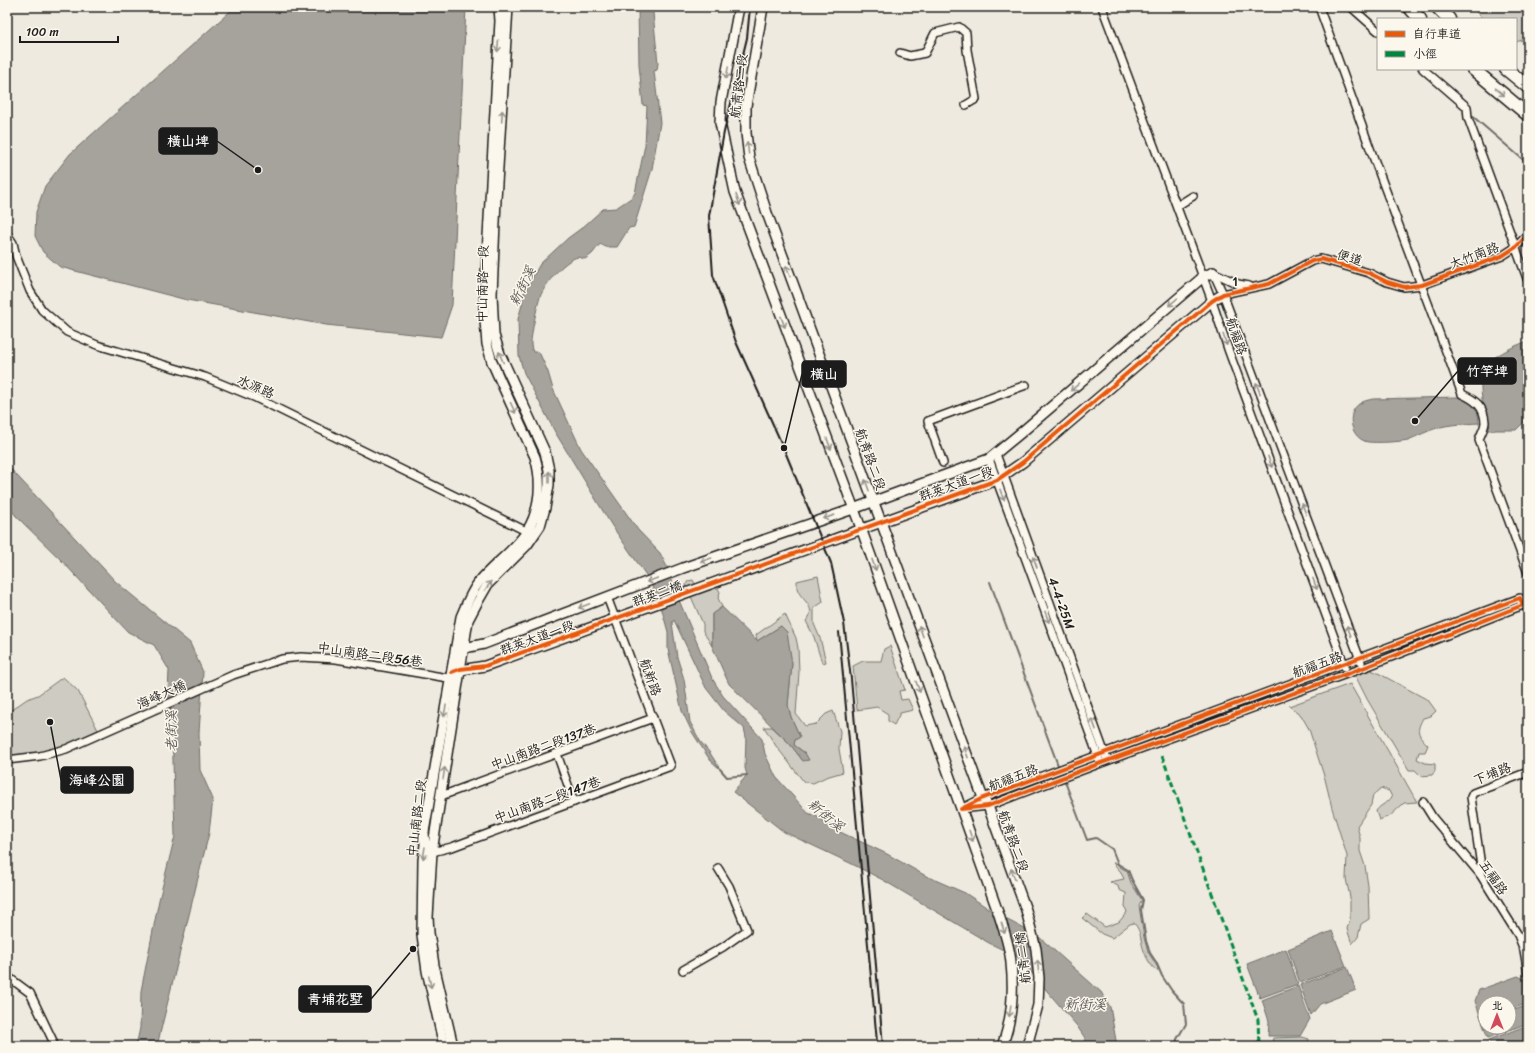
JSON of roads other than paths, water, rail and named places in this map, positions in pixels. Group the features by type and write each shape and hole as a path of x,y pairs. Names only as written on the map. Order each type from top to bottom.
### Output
{"highway":[{"path":"1409,7 1419,18"},
{"path":"1437,7 1448,18"},
{"path":"1474,70 1528,115"},
{"path":"1507,70 1528,87"}],"street":[{"name":"中山南路一段","path":"465,619 488,584 527,545 539,496 538,469 535,456 492,362 484,325 500,21 499,7"},
{"name":"中山南路一段","path":"508,7 496,199 492,294 494,335 500,354 545,452 549,470 549,485 540,526 530,533"},
{"name":"航青路二段","path":"739,7 721,102 720,123 735,192 861,528 990,891"},
{"name":"航青路二段","path":"763,7 746,106 746,133 749,158 764,206 880,522 1026,910"},
{"name":"航福路","path":"1102,7 1212,301 1228,349 1347,673"},
{"path":"1319,7 1462,394 1474,399 1479,405 1482,413 1485,423 1479,440 1528,573"},
{"path":"1351,7 1377,30"},
{"path":"900,53 910,56 925,53 935,33 959,27 966,33 967,50 976,99 966,105"},
{"path":"1424,70 1467,108 1468,118 1528,281"},
{"path":"1177,206 1194,196"},
{"name":"水源路","path":"7,234 13,243 16,256 30,291 42,310 67,332 97,345 206,377 256,398 530,533"},
{"name":"大竹南路","path":"1422,285 1502,256 1516,247 1528,234"},
{"name":"便道","path":"1252,287 1270,284 1312,261 1322,259 1368,273 1387,282 1404,287 1422,285"},
{"name":"群英大道一段","path":"683,568 853,509 992,456 1203,277 1213,272"},
{"name":"航福路","path":"1213,272 1223,294 1363,668"},
{"name":"1","path":"1213,272 1238,284 1252,287"},
{"name":"1","path":"1223,294 1252,287"},
{"name":"群英大道一段","path":"692,591 1000,478 1023,462 1212,301 1223,294"},
{"path":"943,463 928,421 1026,385"},
{"name":"4-4-25M","path":"992,456 1104,762"},
{"name":"群英二橋","path":"620,592 683,568"},
{"name":"群英二橋","path":"628,614 692,591"},
{"name":"群英大道一段","path":"460,649 484,644 620,592"},
{"name":"航新路","path":"608,597 671,766"},
{"name":"航福五路","path":"961,809 985,802 1104,762 1363,668 1523,605 1520,598 1101,754 985,802"},
{"name":"群英大道一段","path":"455,675 485,666 628,614"},
{"name":"中山南路二段","path":"444,1046 422,935 421,917 425,844 424,832 465,619"},
{"name":"中山南路二段56巷","path":"232,675 282,660 302,657 455,675"},
{"name":"海峰大橋","path":"7,760 40,756 66,749 232,675"},
{"name":"中山南路二段","path":"453,1046 434,965 429,933 429,895 432,852 441,796 455,675"},
{"name":"中山南路二段137巷","path":"441,796 653,718"},
{"path":"557,754 574,802"},
{"name":"中山南路二段147巷","path":"432,852 452,847 671,766"},
{"name":"下埔路","path":"1480,874 1481,866 1471,797 1473,793 1528,772"},
{"name":"五福路","path":"1423,802 1433,818 1480,874 1518,935 1524,950 1528,974"},
{"path":"684,970 723,947 747,930 730,886 718,868"},
{"name":"航青二橋","path":"990,891 1006,936 1011,962 1012,1001 1010,1016 1002,1046"},
{"name":"航青二橋","path":"1026,910 1036,949 1039,978 1036,1016 1026,1046"},
{"path":"7,976 30,993 53,1041 53,1046"}],"water":[{"path":"235,7 466,7 452,305 441,337 326,325 187,300 60,267 43,252 35,236 36,212 45,186 70,154"},
{"name":"新街溪","path":"638,7 651,7 653,13 658,63 657,70 654,71 660,123 652,169 634,227 629,228 617,247 606,247 600,244 592,254 585,259 578,257 573,259 556,273 542,292 533,327 531,343 533,352 539,352 548,372 553,389 581,449 638,530 660,553 669,571 678,598 712,678 723,696 762,739 765,754 776,777 808,813 820,818 838,831 887,854 926,876 965,893 998,915 1038,936 1101,992 1110,1007 1117,1046 1085,1046 1085,1038 1077,1026 1018,957 989,943 883,880 784,832 733,792 747,775 745,768 746,737 744,728 724,711 706,688 674,620 672,623 677,657 684,679 690,722 700,741 720,769 710,760 692,732 682,711 668,649 668,632 660,603 648,578 612,526 555,432 524,373 519,356 518,319 522,305 522,296 540,264 603,209 616,208 631,198 635,193 645,145 647,106 643,105 639,65"},
{"path":"1528,341 1528,417 1516,430 1487,430 1481,393 1482,371 1490,361 1496,357 1509,349"},
{"path":"1457,397 1474,405 1477,411 1479,423 1458,424 1442,427 1408,440 1382,442 1368,442 1362,440 1357,436 1352,426 1352,414 1355,408 1367,400"},
{"path":"7,465 116,582 190,643 203,672 199,733 200,770 213,799 209,833 157,1046 136,1046 140,1028 141,991 159,900 175,836 172,723 168,692 169,670 154,645 128,632 62,561 16,516 7,504"},
{"path":"722,607 757,641 781,626 787,632 792,663 788,705 791,717 800,737 795,740 794,745 805,753 809,760 803,761 790,744 729,684 712,646 712,614"},
{"path":"1332,931 1346,966 1300,983 1288,949"},
{"path":"1286,949 1298,984 1260,998 1247,964"},
{"path":"1347,967 1356,990 1320,1004 1311,1015 1300,985"},
{"path":"1518,976 1524,979 1528,1003 1517,1007 1517,995 1477,995 1479,990"},
{"path":"1298,986 1310,1019 1300,1036 1268,1036 1269,1021 1262,1000"},
{"path":"1477,996 1477,1007 1475,1001"},
{"path":"1528,1005 1528,1023 1517,1027 1517,1009"},
{"path":"1528,1025 1528,1043 1521,1046 1491,1046 1489,1040 1502,1035 1517,1035 1517,1029"},
{"path":"1487,1035 1496,1035 1488,1038"}],"waterway":[{"path":"1470,114 1528,164"},
{"path":"990,582 1059,768"},
{"path":"720,769 727,777 747,775"},
{"path":"1064,779 1087,840 1096,838 1112,849 1118,864 1128,870 1143,900 1141,910 1146,941 1150,953 1162,976 1172,991 1184,1004 1186,1024 1177,1039 1176,1046"}],"railway":[{"path":"750,7 747,38 724,132 709,216 713,275 736,342 784,449 831,563 844,623 851,679 883,1046"},
{"path":"839,632 877,1042"}],"place":[{"name":"橫山埤","path":"258,170"},
{"name":"竹竿埤","path":"1415,421"},
{"name":"橫山","path":"784,448"},
{"name":"海峰公園","path":"50,722"},
{"name":"青埔花墅","path":"413,949"}],"water label":[{"name":"老街溪","path":"171,731"}]}
